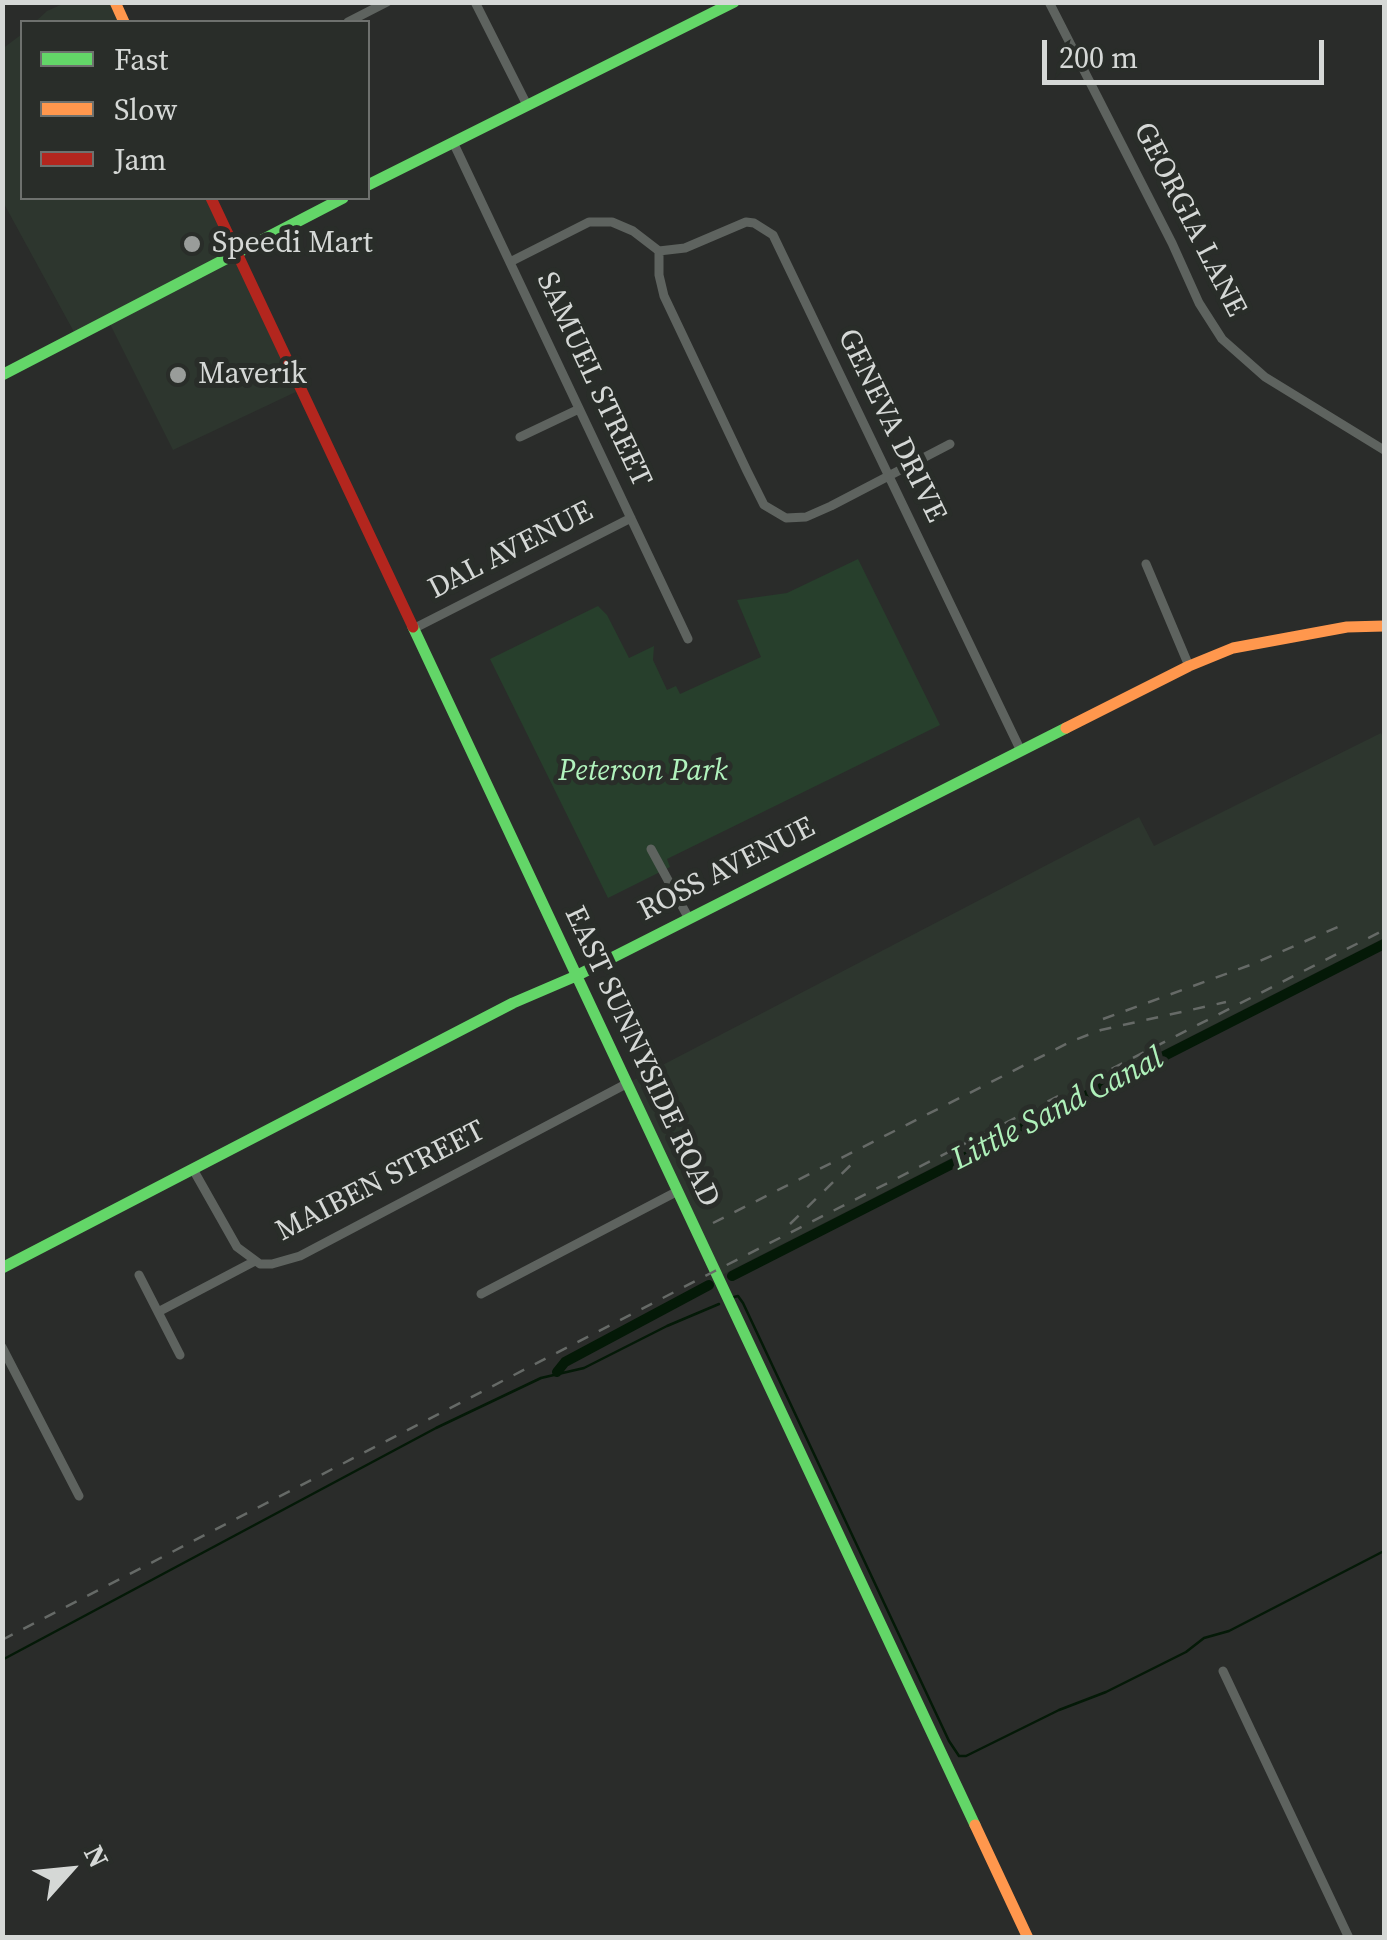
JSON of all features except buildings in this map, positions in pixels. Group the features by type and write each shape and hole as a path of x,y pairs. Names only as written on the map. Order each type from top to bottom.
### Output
{"main road":[{"path":"370,184 734,2"},
{"name":"EAST SUNNYSIDE ROAD","path":"211,200 1028,1938"},
{"path":"2,374 339,200"},
{"name":"ROSS AVENUE","path":"2,1268 513,1003 576,976 1189,666 1265,640 1347,627 1384,626"}],"street":[{"path":"352,20 387,2"},
{"path":"475,2 527,105"},
{"name":"GEORGIA LANE","path":"1049,2 1200,303 1222,339 1265,377 1384,450"},
{"name":"SAMUEL STREET","path":"453,142 688,639"},
{"path":"510,262 589,222 612,222 633,231 659,251 658,275 664,296 764,505 786,518 806,517 950,444"},
{"name":"GENEVA DRIVE","path":"659,251 685,248 746,222 773,235 1020,749"},
{"path":"520,437 580,409"},
{"name":"DAL AVENUE","path":"414,629 631,518"},
{"path":"1146,564 1189,666"},
{"path":"652,849 688,916"},
{"name":"MAIBEN STREET","path":"194,1171 237,1247 255,1261 272,1264 300,1256 626,1084"},
{"path":"481,1294 676,1192"},
{"path":"158,1312 255,1261"},
{"path":"139,1275 180,1355"},
{"path":"2,1347 79,1496"},
{"path":"1224,1671 1349,1938"}],"shaded area":[{"path":"67,2 115,3 123,20 37,20"},
{"path":"20,36 20,200 212,200 302,389 173,450 108,320 74,332 3,202 2,49"},
{"path":"1381,733 1384,938 716,1278 626,1084 1139,817 1154,846"}],"green space":[{"name":"Peterson Park","path":"858,559 940,725 667,859 670,867 608,898 490,659 598,606 607,615 629,658 654,646 653,660 667,690 676,686 680,694 761,657 737,600 787,593"}],"waterway":[{"name":"Little Sand Canal","path":"732,1276 1384,944"},
{"path":"557,1372 565,1362 709,1285"},
{"path":"734,1297 738,1296 743,1303 959,1756 1106,1692 1186,1652 1204,1638 1229,1631 1384,1551"},
{"path":"2,1660 436,1428 541,1378 584,1368 719,1304"}],"railway":[{"path":"1103,1019 1253,964 1340,926"},
{"path":"2,1640 1384,930"},
{"path":"713,1223 1072,1041 1101,1030 1226,1002"},
{"path":"790,1224 858,1158"}],"traffic: fast":[{"path":"370,184 734,2"},
{"path":"2,375 339,200"},
{"path":"413,627 975,1825"},
{"path":"2,1268 513,1003 576,976 1066,728"}],"traffic: slow":[{"path":"115,2 123,20"},
{"path":"1066,728 1233,648 1347,627 1384,626"},
{"path":"975,1825 1028,1938"}],"traffic: jam":[{"path":"212,200 413,627"}],"place":[{"name":"Speedi Mart","path":"192,244"},
{"name":"Maverik","path":"178,375"}]}
